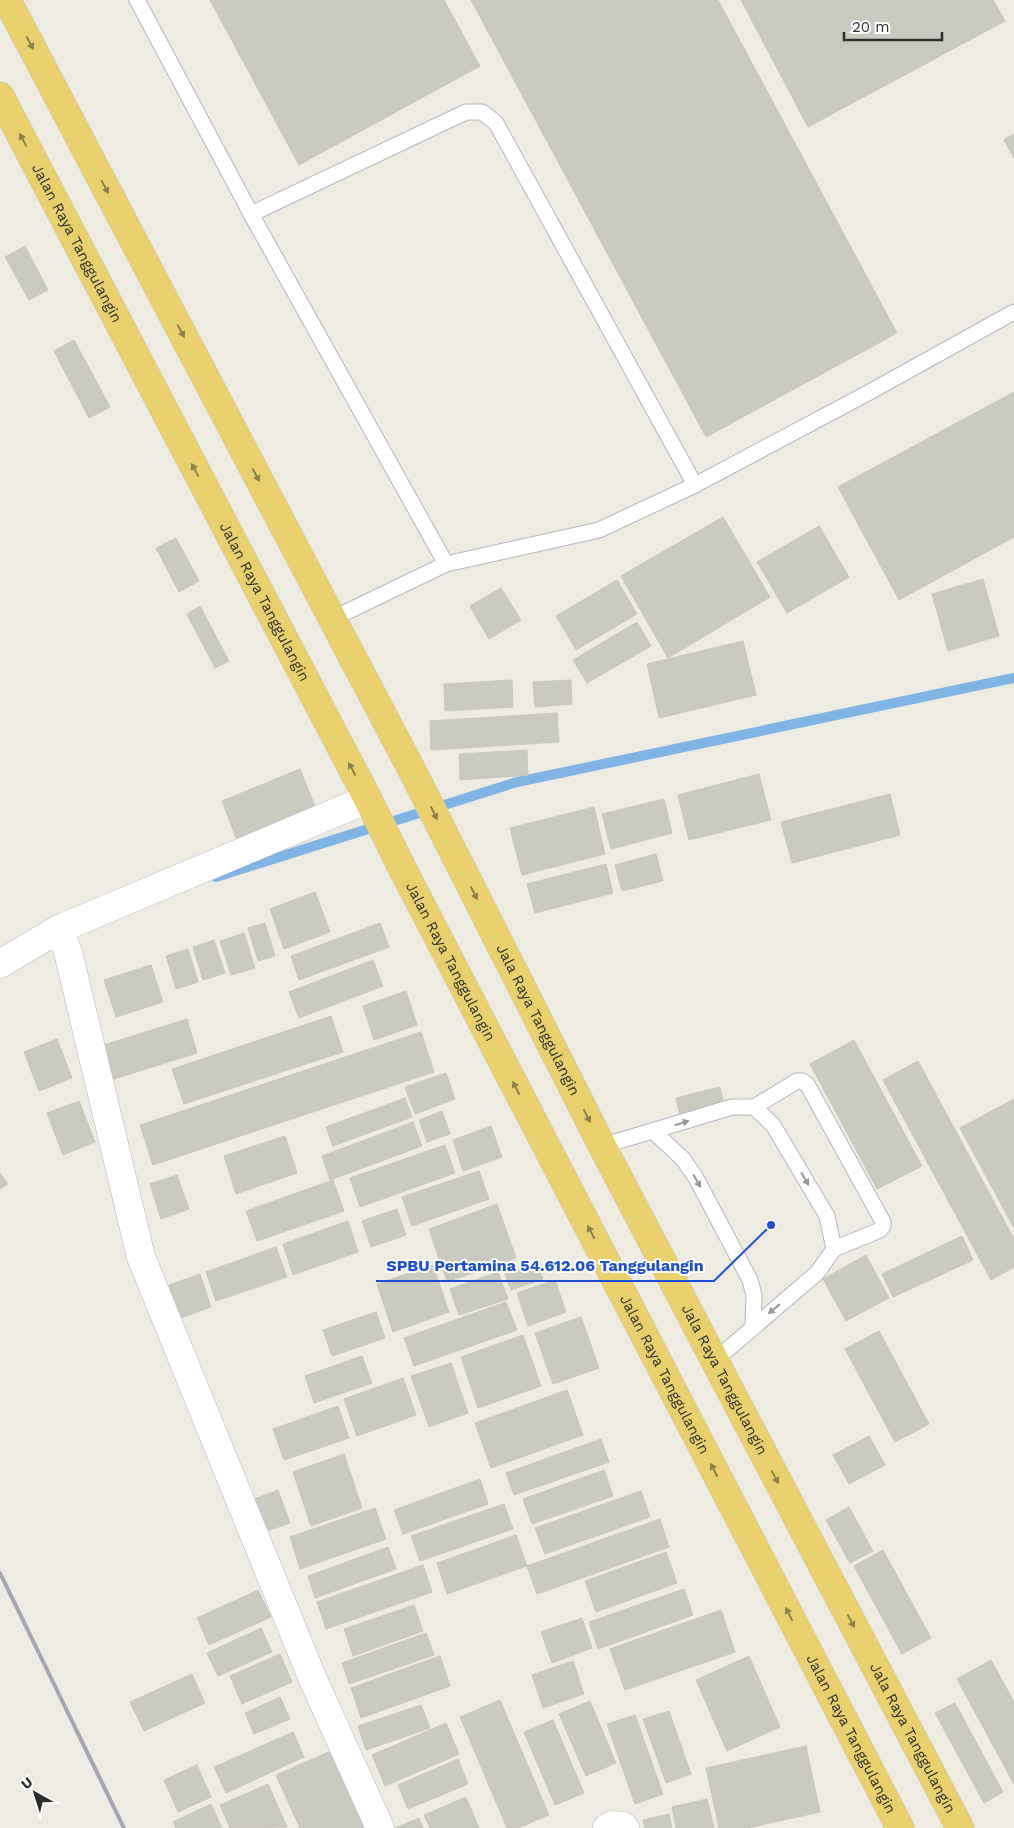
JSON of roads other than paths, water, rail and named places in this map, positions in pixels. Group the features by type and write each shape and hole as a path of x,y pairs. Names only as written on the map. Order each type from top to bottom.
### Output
{"highway":[{"path":"7,0 332,619"},
{"name":"Jalan Raya Tanggulangin","path":"0,96 371,806 900,1828"},
{"name":"Jala Raya Tanggulangin","path":"332,619 416,778 602,1146 960,1828"}],"street":[{"path":"0,964 60,932 371,806"},
{"path":"60,932 71,966 141,1257 312,1677 380,1828"},
{"path":"607,1828 612,1825 625,1828"}],"lane":[{"path":"137,0 251,214 446,564"},
{"path":"251,214 466,112 482,112 496,123 694,484"},
{"path":"332,619 446,564 600,530 694,484 866,394 1014,312"},
{"path":"602,1146 654,1132 732,1107 754,1107 797,1081 802,1081 807,1084 883,1222 880,1230 834,1249 817,1273 714,1361"},
{"path":"754,1107 773,1125 827,1216 834,1249"},
{"path":"654,1132 683,1159 696,1178 750,1280 754,1295 753,1326"}],"waterway":[{"path":"216,877 517,782 1014,678"}],"railway":[{"path":"0,1573 124,1828"}],"place":[{"name":"SPBU Pertamina 54.612.06 Tanggulangin","path":"771,1225"}]}
